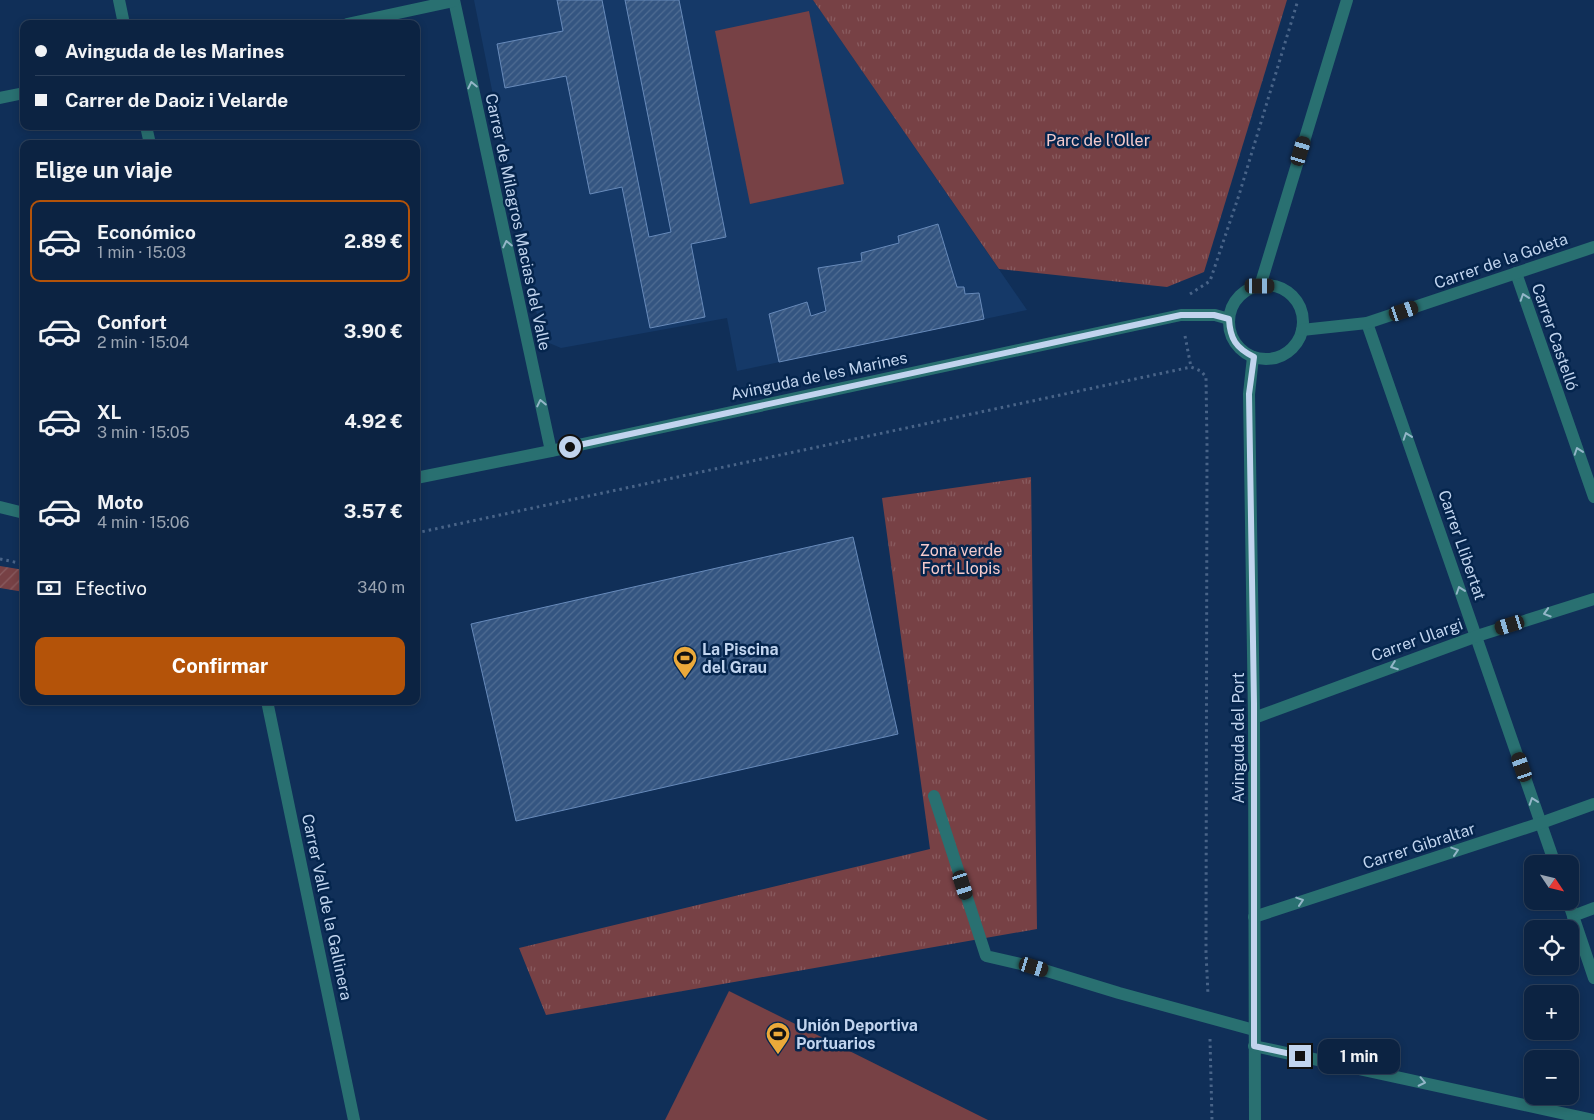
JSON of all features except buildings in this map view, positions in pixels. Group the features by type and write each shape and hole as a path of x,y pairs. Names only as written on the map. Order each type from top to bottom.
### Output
{"street":[{"path":"119,0 123,20"},
{"path":"365,20 454,0"},
{"name":"Carrer de Milagros Macias del Valle","path":"454,0 551,451"},
{"path":"1260,286 1346,0"},
{"path":"0,98 20,94"},
{"name":"Carrer de la Goleta","path":"1302,330 1367,323 1594,247"},
{"name":"Carrer Castelló","path":"1516,273 1594,496"},
{"path":"1260,286 1272,286 1292,296 1299,306 1303,318 1302,330 1297,342 1289,351 1278,357 1266,359 1254,357 1243,351 1235,342 1230,330 1229,319 1232,307 1239,297 1248,290 1260,286"},
{"name":"Avinguda de les Marines","path":"420,477 551,451 1181,315 1214,315 1229,319"},
{"name":"Carrer Llibertat","path":"1367,323 1552,855"},
{"name":"Avinguda del Port","path":"1254,357 1249,394 1254,718 1255,1120"},
{"path":"0,507 20,512"},
{"name":"Carrer Ulargi","path":"1254,718 1476,636 1594,599"},
{"name":"Carrer Vall de la Gallinera","path":"268,705 354,1120"},
{"path":"934,796 986,956 1034,967 1254,1030"},
{"name":"Carrer Gibraltar","path":"1254,916 1594,804"},
{"path":"1573,916 1594,908"},
{"path":"1571,910 1594,978"},
{"path":"1254,1046 1593,1120"}],"path":[{"path":"1191,367 1181,315 1183,298 1210,281 1240,195 1298,0"},
{"path":"420,532 1191,367 1201,371 1206,377 1206,952 1210,1018 1212,1120"},
{"path":"0,560 20,563"}],"shaded area":[{"path":"474,0 813,0 1027,310 737,371 727,318 561,348 542,340"}],"green space":[{"name":"Parc de l'Oller","path":"813,0 1287,0 1204,272 1167,287 999,269"},
{"path":"809,11 844,184 750,204 715,31"},
{"name":"Zona verde Fort Llopis","path":"1031,477 1037,929 546,1015 519,948 930,849 882,498"},
{"path":"0,566 20,569 20,591 0,588"},
{"name":"Unión Deportiva Portuarios","path":"729,991 988,1120 665,1120"}],"place":[{"name":"La Piscina del Grau","path":"685,679"},
{"name":"Unión Deportiva Portuarios","path":"778,1055"}],"route":[{"path":"570,447 1181,315 1214,315 1229,319 1230,330 1235,342 1243,351 1254,357 1249,394 1254,703 1254,1046 1300,1056"}]}
